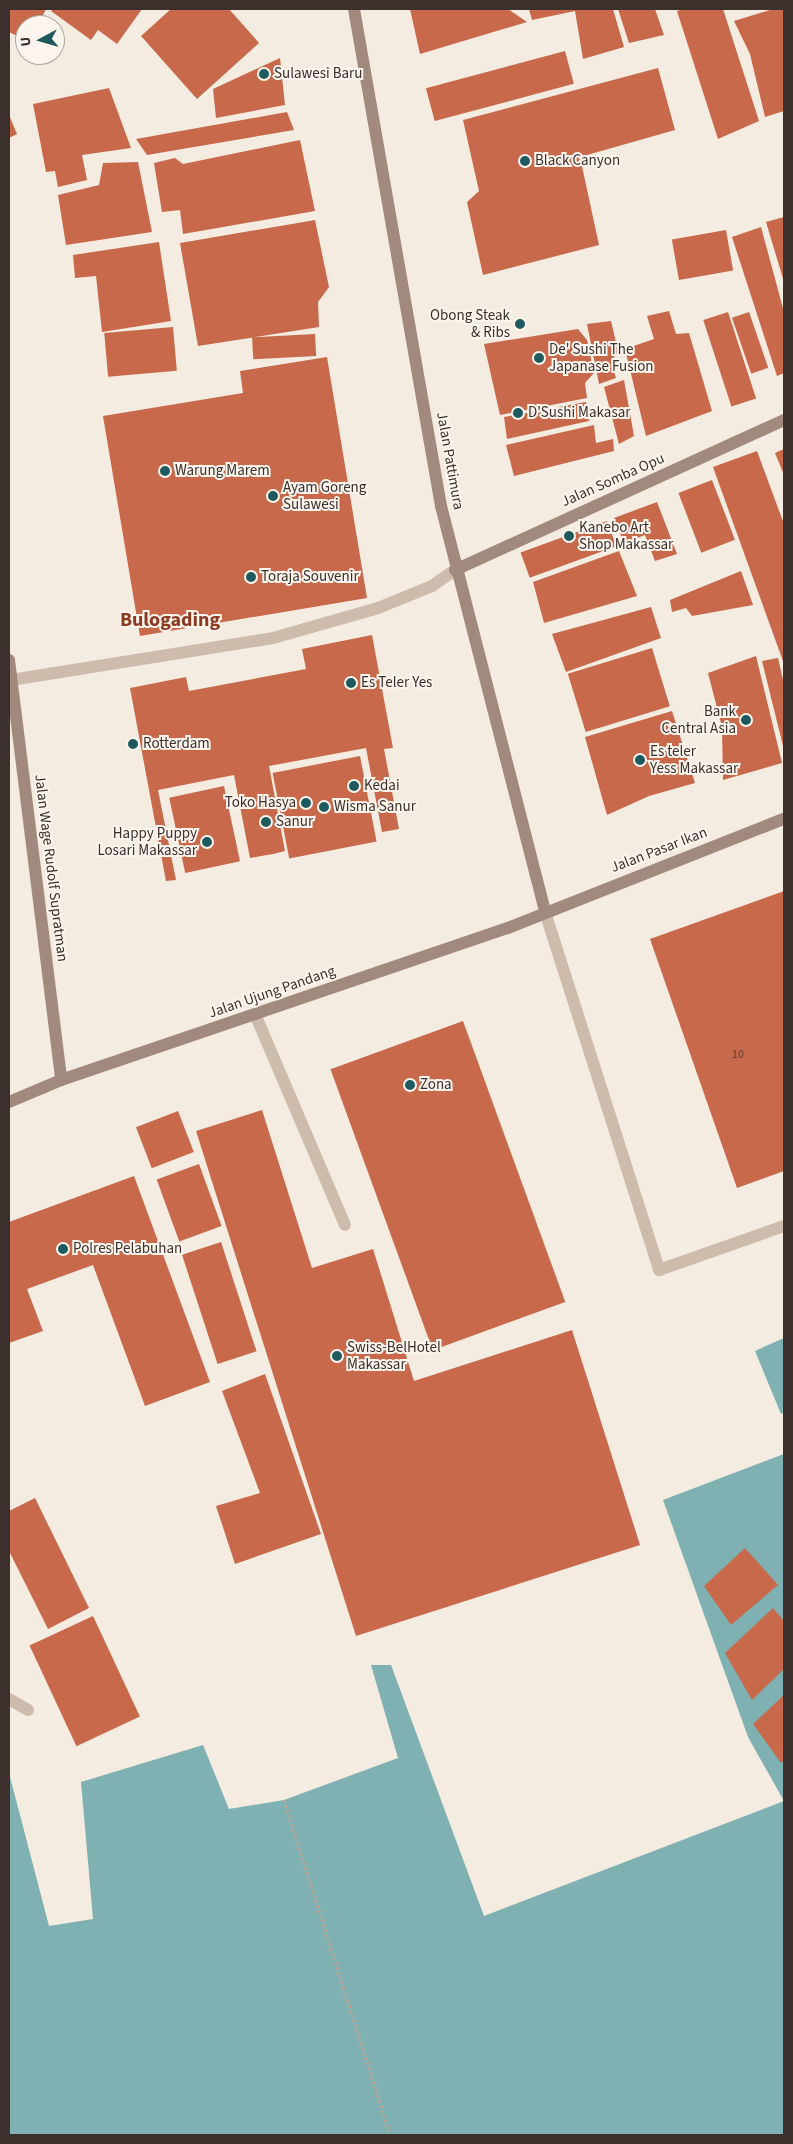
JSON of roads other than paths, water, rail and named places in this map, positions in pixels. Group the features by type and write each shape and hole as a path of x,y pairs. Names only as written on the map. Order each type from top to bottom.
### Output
{"street":[{"name":"Jalan Pattimura","path":"354,9 441,506 455,570 545,912"},
{"name":"Jalan Somba Opu","path":"455,570 784,420"},
{"path":"11,680 273,638 378,608 432,586 455,570"},
{"name":"Jalan Wage Rudolf Supratman","path":"9,660 61,1080"},
{"name":"Jalan Pasar Ikan","path":"545,912 784,819"},
{"path":"545,912 659,1270 784,1226"},
{"name":"Jalan Ujung Pandang","path":"9,1102 61,1080 508,928 545,912"},
{"path":"255,1014 345,1225"},
{"path":"9,1699 28,1710"}],"water":[{"path":"784,1338 784,1412 781,1414 755,1351"},
{"path":"784,1454 784,1801 748,1737 663,1500"},
{"path":"371,1665 391,1665 484,1916 784,1801 784,2135 9,2135 9,1773 49,1926 93,1919 81,1782 203,1745 229,1809 284,1800 398,1758"}],"place":[{"name":"Sulawesi Baru","path":"264,74"},
{"name":"Black Canyon","path":"525,161"},
{"name":"Obong Steak & Ribs","path":"520,324"},
{"name":"De' Sushi The Japanase Fusion","path":"539,358"},
{"name":"D'Sushi Makasar","path":"518,413"},
{"name":"Warung Marem","path":"165,471"},
{"name":"Ayam Goreng Sulawesi","path":"273,496"},
{"name":"Kanebo Art Shop Makassar","path":"569,536"},
{"name":"Toraja Souvenir","path":"251,577"},
{"name":"Es Teler Yes","path":"351,683"},
{"name":"Bank Central Asia","path":"746,720"},
{"name":"Rotterdam","path":"133,744"},
{"name":"Es teler Yess Makassar","path":"640,760"},
{"name":"Kedai","path":"354,786"},
{"name":"Toko Hasya","path":"306,803"},
{"name":"Wisma Sanur","path":"324,807"},
{"name":"Sanur","path":"266,822"},
{"name":"Happy Puppy Losari Makassar","path":"207,842"},
{"name":"Zona","path":"410,1085"},
{"name":"Polres Pelabuhan","path":"63,1249"},
{"name":"Swiss-BelHotel Makassar","path":"337,1356"}],"district":[{"name":"Bulogading","path":"170,620"}]}
